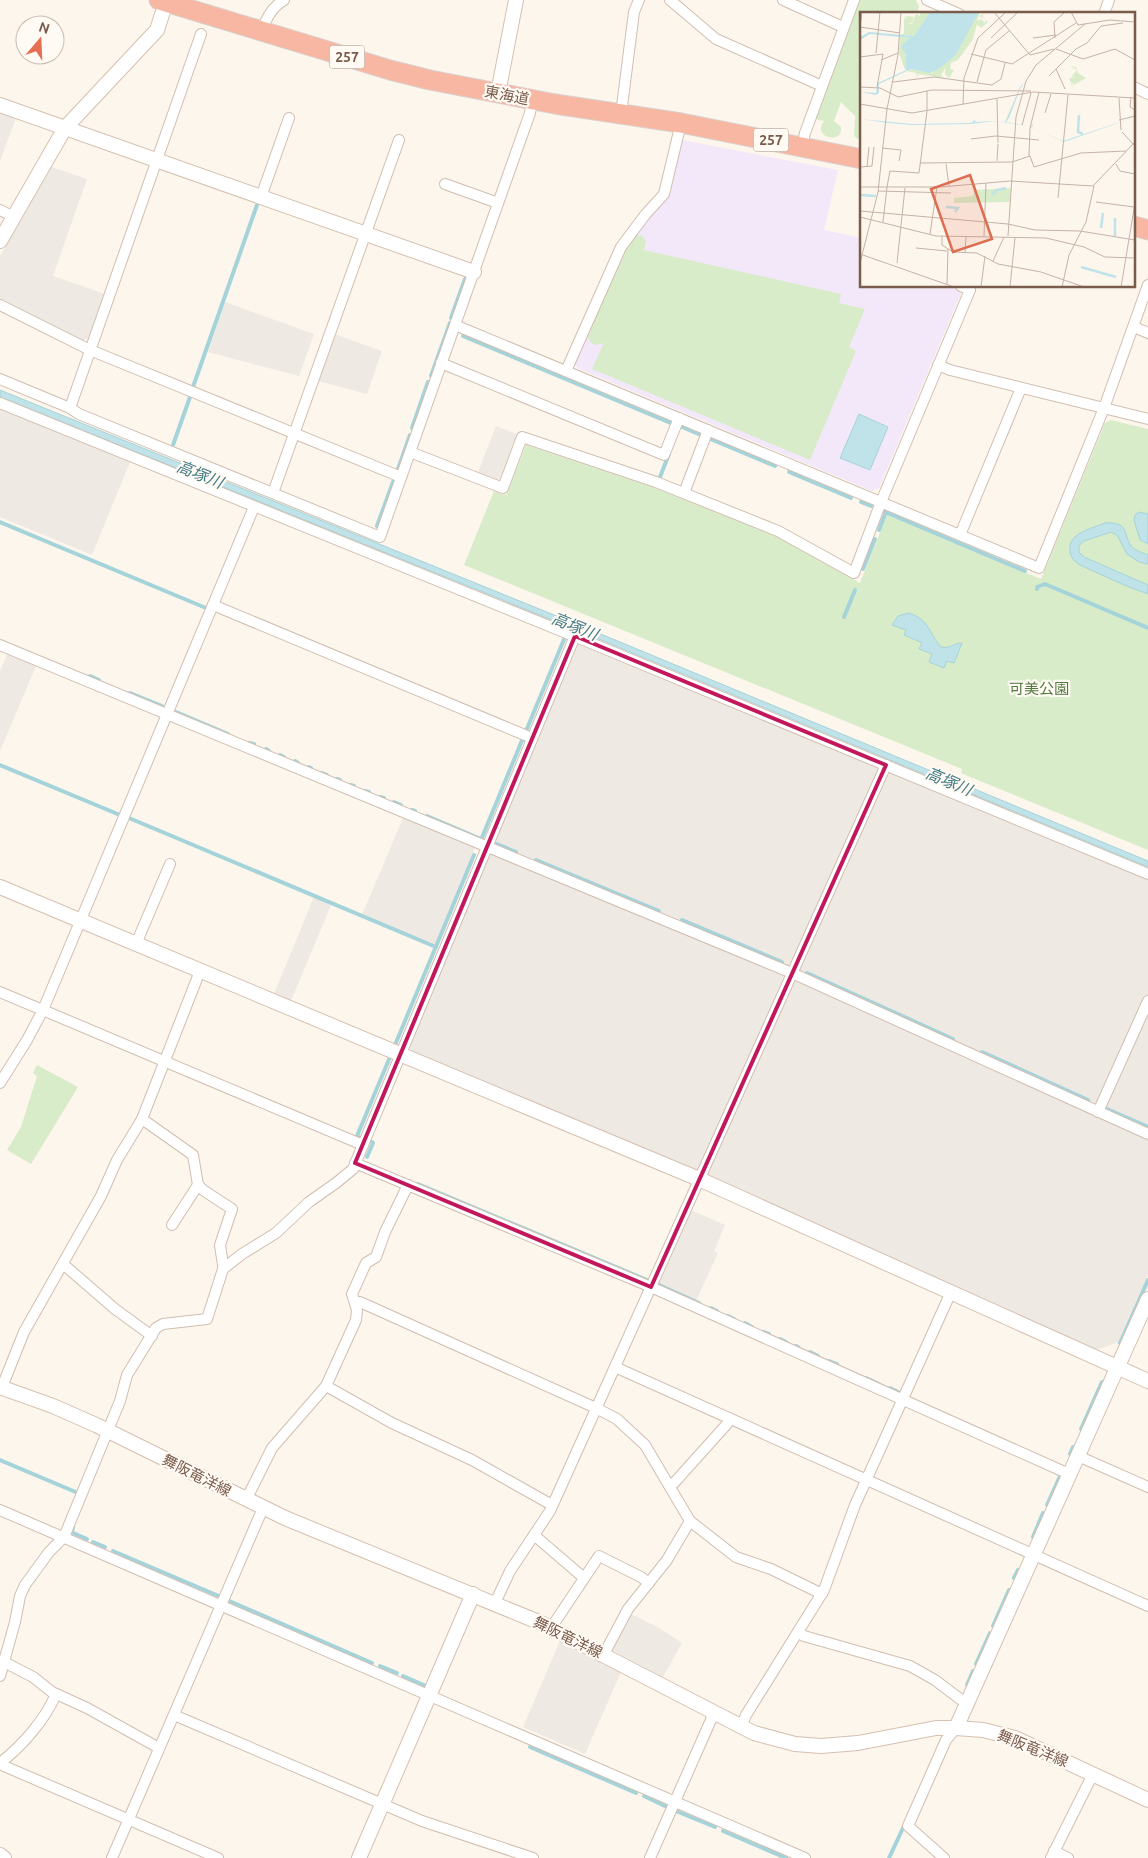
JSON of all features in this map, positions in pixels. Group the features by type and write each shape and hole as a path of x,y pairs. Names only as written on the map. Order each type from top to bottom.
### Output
{"highway":[{"name":"東海道","path":"162,1 197,6 262,32 390,70 449,84 532,100 681,123 860,159"}],"street":[{"path":"262,32 266,20 276,5 284,0"},
{"path":"498,94 516,0"},
{"path":"621,114 634,12 639,0"},
{"path":"670,0 716,39 822,86"},
{"path":"783,0 843,27"},
{"path":"802,146 804,133 854,0"},
{"path":"927,0 954,12"},
{"path":"1105,12 1109,0"},
{"path":"0,241 65,128 157,30 162,1"},
{"path":"70,408 201,34"},
{"path":"1136,87 1148,94"},
{"path":"0,379 70,408 79,414 380,537 530,113 532,100"},
{"path":"0,105 474,272"},
{"path":"261,197 289,118"},
{"path":"566,371 621,247 642,218 664,194 681,123"},
{"path":"274,493 399,140"},
{"path":"445,184 498,203"},
{"path":"0,210 14,217"},
{"path":"455,325 1039,568 1104,408 1148,285"},
{"path":"410,452 503,488 522,437 656,482 778,531 854,573 881,502 970,290 966,288"},
{"path":"0,305 90,350 401,477"},
{"path":"1134,327 1148,333"},
{"path":"441,363 664,455 679,418"},
{"path":"938,365 950,370 1148,419"},
{"path":"960,535 1020,388"},
{"path":"0,403 575,636 1148,874"},
{"path":"684,493 708,430"},
{"path":"0,1083 43,1010 254,507"},
{"path":"213,605 532,738"},
{"path":"0,1676 20,1596 25,1585 49,1552 64,1538 120,1400 127,1375 159,1325 207,1319 220,1275 225,1267 242,1254 276,1234 309,1202 336,1183 356,1163 575,636"},
{"path":"0,645 792,974 1148,1134"},
{"path":"495,1603 510,1570 546,1518 552,1506 886,765"},
{"path":"136,944 170,864"},
{"path":"0,887 699,1179 1117,1366 1148,1382"},
{"path":"1,1387 24,1332 101,1196 117,1160 142,1119 200,971"},
{"path":"0,992 363,1145"},
{"path":"1098,1112 1148,1001"},
{"path":"142,1119 193,1155 198,1185 232,1209 220,1245 223,1265 225,1267"},
{"path":"356,1163 651,1286 1069,1474"},
{"path":"172,1225 198,1185"},
{"path":"246,1500 272,1448 326,1386 356,1320 357,1310 352,1294 366,1263 376,1257 385,1232 408,1185"},
{"path":"63,1264 115,1309 152,1336"},
{"path":"741,1727 746,1715 822,1594 866,1480 951,1292"},
{"path":"944,1858 908,1826 946,1740 956,1728 1148,1299"},
{"path":"355,1303 360,1302 596,1408 616,1419 645,1445 690,1521 736,1557 771,1569 822,1594"},
{"path":"615,1367 1148,1606"},
{"path":"326,1386 392,1423 472,1460 552,1506"},
{"name":"舞阪竜洋線","path":"1,1387 53,1406 108,1431 263,1508 495,1603 551,1628 741,1727 774,1740 816,1746 858,1743 923,1730 956,1728 983,1730 1015,1738 1148,1800"},
{"path":"669,1485 674,1483 727,1424 730,1418"},
{"path":"1078,1456 1148,1487"},
{"path":"112,1858 263,1508"},
{"path":"0,1510 805,1858"},
{"path":"604,1654 628,1609 667,1560 690,1521"},
{"path":"534,1535 584,1578"},
{"path":"551,1628 599,1556 649,1583"},
{"path":"359,1858 473,1594"},
{"path":"798,1632 804,1636 910,1666 935,1680 967,1702"},
{"path":"4,1662 33,1676 56,1694 87,1708 159,1748"},
{"path":"56,1694 43,1718 1,1763 4,1766 218,1858"},
{"path":"650,1858 714,1713"},
{"path":"174,1715 422,1821 532,1858"},
{"path":"1068,1858 1052,1855 1093,1774"},
{"path":"0,1856 4,1858"}],"highlighted area":[{"path":"575,636 886,765 651,1287 355,1163"}],"shaded area":[{"path":"0,112 16,118 0,161"},
{"path":"682,140 838,170 824,230 860,238 860,288 955,288 962,291 879,488 872,491 577,368 575,363 620,258 643,225 669,197"},
{"path":"52,167 87,179 53,276 105,294 89,338 82,341 0,299 0,256"},
{"path":"225,302 314,334 299,376 208,352"},
{"path":"334,334 382,351 367,394 318,381"},
{"path":"0,409 130,462 92,555 0,517"},
{"path":"496,426 517,434 499,480 478,472"},
{"path":"582,642 1148,877 1148,1275 1118,1342 1097,1350 702,1173 412,1052 410,1046 577,645"},
{"path":"7,654 36,666 0,751 0,672"},
{"path":"403,818 475,848 435,945 362,915"},
{"path":"314,897 331,905 291,1001 274,994"},
{"path":"691,1210 725,1225 714,1251 718,1253 696,1301 658,1283"},
{"path":"629,1613 659,1628 682,1643 663,1677 610,1649"},
{"path":"560,1641 621,1672 585,1754 523,1727"}],"green space":[{"path":"859,0 916,0 919,6 918,12 860,12 860,138 854,136 855,116 841,102 834,121 841,127 840,133 837,136 833,138 824,135 821,127 824,121 815,119"},
{"path":"641,235 646,241 644,250 841,294 839,303 865,309 849,347 856,351 810,460 592,369 604,343 596,345 592,343 589,340 588,334 625,249 633,237"},
{"name":"可美公園","path":"1111,420 1148,429 1148,850 963,774 961,772 962,769 464,565 494,491 504,495 507,494 526,445 655,488 776,536 860,583 887,515 1041,579 1105,423"},
{"path":"37,1065 78,1087 31,1164 7,1150 21,1127 37,1076 33,1073"}],"water":[{"name":"高塚川","path":"0,390 596,632 1148,861 1148,867 594,637 3,398 0,396"},
{"path":"859,414 888,427 870,470 840,458"},
{"path":"1139,512 1148,514 1148,544 1140,540 1134,520 1135,515"},
{"path":"1105,523 1114,523 1123,527 1133,548 1148,555 1148,564 1139,562 1127,554 1117,535 1111,532 1084,541 1079,546 1079,552 1084,557 1148,585 1148,594 1080,565 1072,558 1070,546 1072,540 1081,533"},
{"path":"909,613 925,623 941,647 962,643 954,663 947,661 944,668 929,662 932,654 919,649 922,643 904,635 906,630 892,625 898,616"}],"waterway":[{"path":"193,387 257,205"},
{"path":"451,318 465,279"},
{"path":"431,376 450,323"},
{"path":"463,336 673,424"},
{"path":"412,428 428,382"},
{"path":"173,445 190,397"},
{"path":"680,426 703,436"},
{"path":"398,469 410,435"},
{"path":"708,438 775,466"},
{"path":"660,477 669,454"},
{"path":"789,472 851,498"},
{"path":"377,526 393,482"},
{"path":"861,502 871,506"},
{"path":"885,512 1025,571"},
{"path":"879,530 886,512"},
{"path":"0,522 206,608"},
{"path":"863,569 875,539"},
{"path":"1037,589 1037,587 1045,584 1148,628"},
{"path":"844,617 855,590"},
{"name":"高塚川","path":"526,731 565,637"},
{"path":"90,676 99,680"},
{"path":"130,693 162,706"},
{"path":"176,712 228,734"},
{"path":"481,840 523,738"},
{"path":"249,743 254,744"},
{"path":"280,755 284,757"},
{"path":"0,765 120,815"},
{"path":"322,773 327,775"},
{"path":"365,791 369,792"},
{"path":"380,797 384,798"},
{"path":"394,802 401,805"},
{"path":"427,816 481,839"},
{"path":"129,818 436,947"},
{"path":"497,844 516,852"},
{"path":"395,1045 474,855"},
{"path":"536,860 659,911"},
{"path":"682,920 782,962"},
{"path":"807,973 953,1039"},
{"path":"982,1052 1088,1100"},
{"path":"359,1137 357,1136 390,1057"},
{"path":"1107,1109 1148,1127"},
{"path":"367,1157 372,1142"},
{"path":"418,1184 647,1280"},
{"path":"1120,1343 1148,1280"},
{"path":"659,1285 699,1303"},
{"path":"711,1308 717,1311"},
{"path":"728,1316 734,1319"},
{"path":"745,1323 752,1327"},
{"path":"763,1332 769,1334"},
{"path":"780,1339 786,1342"},
{"path":"810,1352 818,1356"},
{"path":"829,1361 837,1364"},
{"path":"866,1378 879,1384"},
{"path":"1081,1429 1102,1382"},
{"path":"890,1388 898,1392"},
{"path":"1070,1454 1073,1447"},
{"path":"0,1460 78,1493"},
{"path":"1047,1505 1061,1474"},
{"path":"1033,1537 1043,1513"},
{"path":"73,1528 71,1532 87,1539"},
{"path":"93,1542 105,1547"},
{"path":"113,1551 221,1597"},
{"path":"1014,1578 1018,1570"},
{"path":"993,1626 1009,1590"},
{"path":"227,1600 372,1663"},
{"path":"976,1664 990,1633"},
{"path":"380,1666 397,1673"},
{"path":"967,1685 973,1671"},
{"path":"403,1676 426,1686"},
{"path":"530,1747 636,1793"},
{"path":"644,1796 667,1807"},
{"path":"676,1811 715,1827"},
{"path":"889,1858 903,1828"},
{"path":"723,1831 786,1858"}]}
